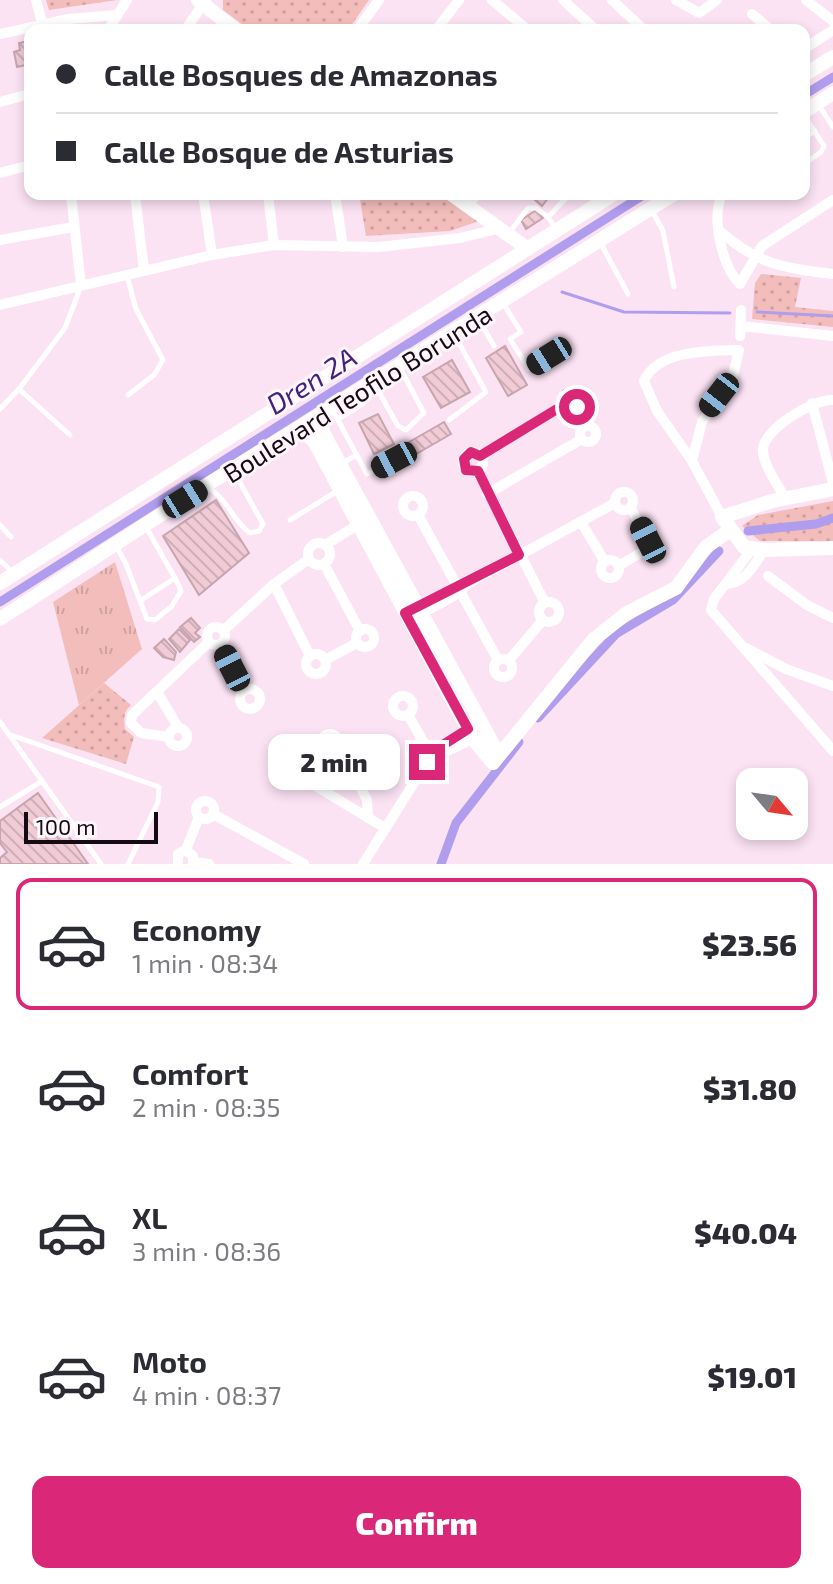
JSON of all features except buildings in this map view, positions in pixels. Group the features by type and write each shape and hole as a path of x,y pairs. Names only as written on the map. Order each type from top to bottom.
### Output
{"main road":[{"path":"202,1 229,24"},
{"path":"810,71 833,57"},
{"path":"810,112 821,109 833,93"},
{"path":"458,200 528,249"},
{"name":"Boulevard Teofilo Borunda","path":"0,583 274,427 528,249 552,224 602,200"},
{"name":"Boulevard Teofilo Borunda","path":"0,619 233,469 274,427 300,428 350,404 374,382 664,200"},
{"path":"330,414 323,432 334,467"},
{"path":"300,428 334,467 362,527 413,613 476,731 496,759 594,639 627,613 676,588 726,523 785,498 833,486"},
{"path":"726,523 739,543 758,549 833,548"}],"street":[{"path":"36,0 42,23"},
{"path":"112,24 127,0"},
{"path":"361,24 379,0"},
{"path":"441,24 459,0"},
{"path":"492,0 519,24"},
{"path":"563,0 589,24"},
{"path":"612,0 638,24"},
{"path":"676,0 699,13 717,0"},
{"path":"806,0 833,21"},
{"path":"189,24 202,1"},
{"path":"752,14 764,24"},
{"path":"38,24 117,15"},
{"path":"0,34 24,28"},
{"path":"810,45 833,30"},
{"path":"0,102 24,96"},
{"path":"0,173 24,167"},
{"path":"71,200 81,285"},
{"path":"136,200 144,271"},
{"path":"204,200 212,255"},
{"path":"269,200 274,245"},
{"path":"336,200 343,247"},
{"path":"467,207 472,200"},
{"path":"720,200 717,208 728,266 740,284 754,257 771,240 833,200"},
{"path":"821,208 833,210"},
{"path":"0,240 73,227"},
{"path":"0,305 212,255 274,245 343,247 422,243 502,232"},
{"path":"721,232 754,257 784,268 833,274"},
{"path":"741,310 740,331 833,336"},
{"path":"692,461 702,422 733,375 739,350 685,354 657,367 645,378 657,411 692,461 726,523"},
{"path":"480,456 562,406 563,396 571,393 578,398 575,409 585,427 580,434 582,439 487,494"},
{"path":"785,498 764,455 764,446 787,421 812,403 833,400"},
{"path":"812,403 833,486"},
{"path":"471,452 480,456 482,465 478,471 469,472 463,461 471,452"},
{"path":"478,471 545,603"},
{"path":"413,613 615,503 617,495 624,492 632,498 631,507 649,548 618,566 612,561 605,562 581,522"},
{"path":"418,515 504,660 543,620"},
{"path":"224,630 274,584 309,559 312,546 327,547 362,527"},
{"path":"309,559 317,565 324,564 330,558 327,547"},
{"path":"758,549 714,599 711,610 833,751"},
{"path":"324,564 360,631 357,643 325,660"},
{"path":"768,576 807,605 833,618"},
{"path":"274,584 310,656"},
{"path":"545,603 554,603 559,615 552,622 543,620 539,613 545,603"},
{"path":"157,692 178,727 188,736 184,745 174,745 169,737 141,733 131,723 137,708 214,643 225,637 224,630 218,626 210,628 214,643 244,691"},
{"path":"357,643 365,648 373,642 372,633 360,631"},
{"path":"741,645 786,669 833,686"},
{"path":"310,656 318,655 325,660"},
{"path":"310,656 306,665 312,673 324,670 325,660"},
{"path":"408,715 434,751"},
{"path":"169,737 178,727"},
{"path":"363,864 427,762 424,756 476,731"},
{"path":"291,771 280,775 274,764 279,757 291,759 322,747 322,739 329,734 336,737 367,800 368,818"},
{"path":"291,759 291,771"},
{"path":"291,771 385,828"},
{"path":"178,864 178,854 186,850 199,817 197,806 203,801 211,804 213,814 304,864"},
{"path":"186,850 192,853 194,863 209,864"}],"lane":[{"path":"821,109 833,110"},
{"path":"821,109 833,127"},
{"path":"810,123 824,149 810,160"},
{"path":"810,134 815,131"},
{"path":"502,232 528,208 541,210 552,224 566,200"},
{"path":"651,208 663,231 674,287"},
{"path":"599,241 628,294"},
{"path":"127,275 136,309 163,360 154,375 128,395"},
{"path":"0,409 65,328 81,285"},
{"path":"502,302 521,332 510,339 529,369 549,356"},
{"path":"478,317 494,346"},
{"path":"449,420 486,392 454,333"},
{"path":"374,382 398,426 406,430 424,413 399,366"},
{"path":"19,389 70,435"},
{"path":"350,404 363,404"},
{"path":"330,414 367,474"},
{"path":"334,467 357,455"},
{"path":"290,520 394,460"},
{"path":"205,486 226,502 245,529 250,533 259,531 263,524 233,469"},
{"path":"0,525 11,537"},
{"path":"115,545 125,560 147,619 155,620 180,595 175,578 145,525"},
{"path":"0,560 14,574"},
{"path":"140,601 175,578"},
{"path":"0,722 101,864"},
{"path":"11,735 159,787 158,802 128,864"},
{"path":"0,807 42,781"}],"green space":[{"path":"46,0 117,0 49,10"},
{"path":"223,0 369,0 352,24 242,24 223,10"},
{"path":"360,200 453,200 482,220 450,231 366,236"},
{"path":"761,274 801,278 795,307 833,311 833,327 752,319 755,283"},
{"path":"833,501 833,542 822,545 817,541 760,541 742,526 758,515"},
{"path":"115,562 142,649 79,705 53,602"},
{"path":"104,683 131,705 124,719 125,729 134,737 126,764 42,738"}],"waterway":[{"name":"Dren 2A","path":"810,91 833,77"},
{"name":"Dren 2A","path":"0,602 636,200"},
{"path":"562,292 624,312 730,313"},
{"path":"757,312 833,316"},
{"path":"748,531 816,524 833,518"},
{"path":"538,718 616,634 673,600 719,551"},
{"path":"441,864 456,823 519,742"}],"route":[{"path":"427,762 424,758 426,751 435,750 468,729 405,613 519,555 478,477 478,471 469,472 464,467 465,456 471,452 480,456 562,406 562,398 566,394 576,396 577,407"}]}
